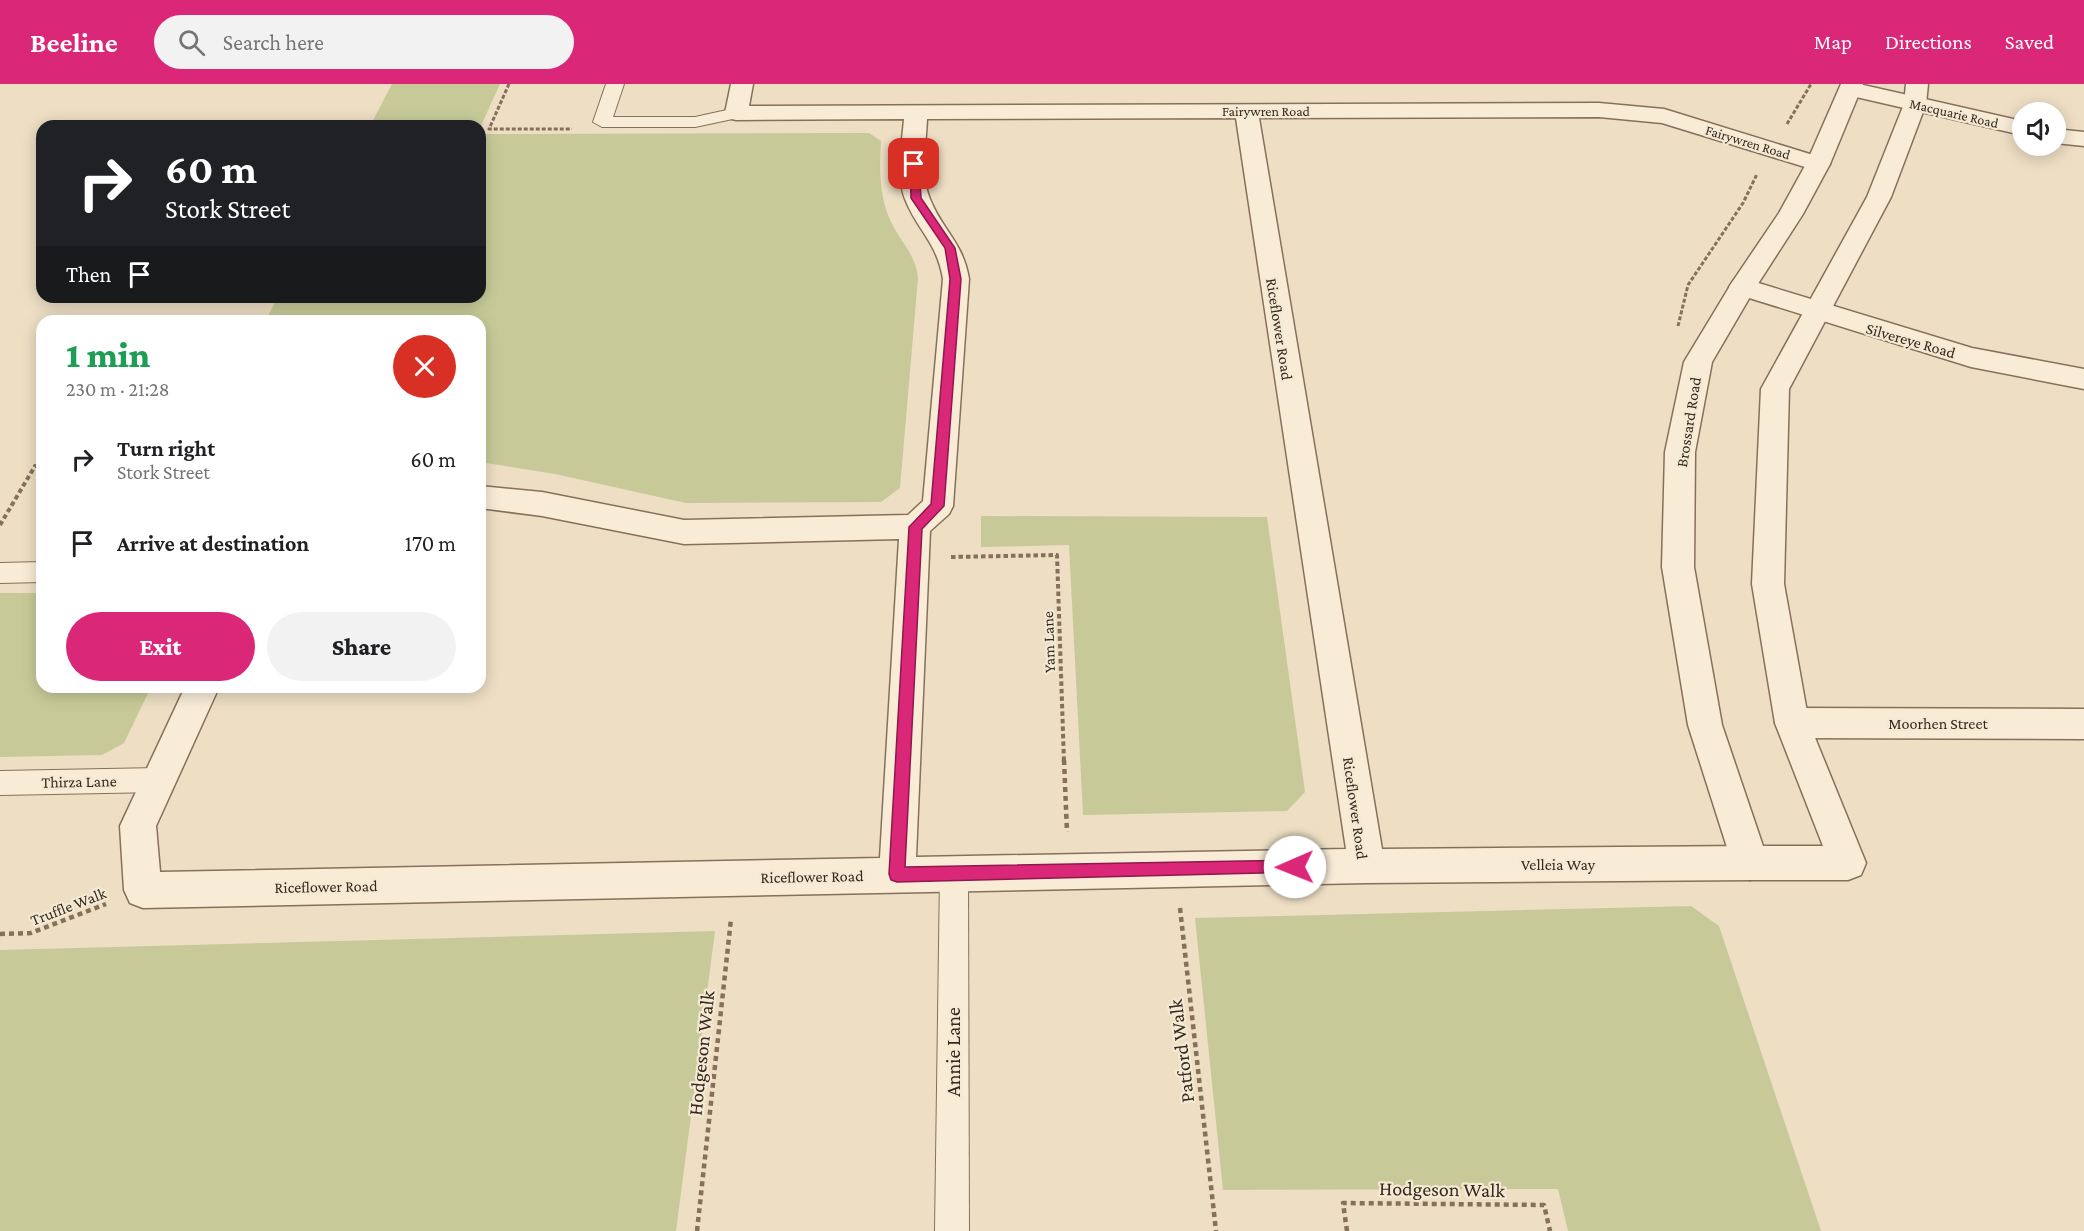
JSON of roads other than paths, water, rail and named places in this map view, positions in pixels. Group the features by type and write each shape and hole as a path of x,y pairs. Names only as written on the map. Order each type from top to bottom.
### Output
{"street":[{"path":"736,113 742,84"},
{"name":"Macquarie Road","path":"1852,86 1916,94 2012,125"},
{"name":"Brossard Road","path":"1750,863 1706,725 1678,567 1680,452 1698,362 1742,287 1791,214 1818,164 1852,86"},
{"path":"1792,723 1768,584 1775,389 1879,197 1916,94"},
{"name":"Fairywren Road","path":"736,113 916,113 1109,103 1246,111 1599,110 1664,116 1818,164"},
{"name":"Riceflower Road","path":"159,780 138,826 143,890 1069,870 1366,866 1246,111"},
{"path":"486,497 542,504 684,532 915,527 938,506 956,279 950,248 916,198 914,164 916,113"},
{"path":"2066,137 2084,139"},
{"name":"Silvereye Road","path":"1742,287 1816,312 1971,357 2084,379"},
{"path":"897,874 915,527"},
{"path":"159,780 199,693"},
{"name":"Velleia Way","path":"1366,866 1848,863 1792,723"},
{"name":"Moorhen Street","path":"1792,723 2084,724"}],"lane":[{"path":"615,84 602,122 695,122 736,113"},
{"path":"0,573 36,572"},
{"name":"Thirza Lane","path":"0,783 159,780"},
{"name":"Annie Lane","path":"952,1231 954,873"}]}
